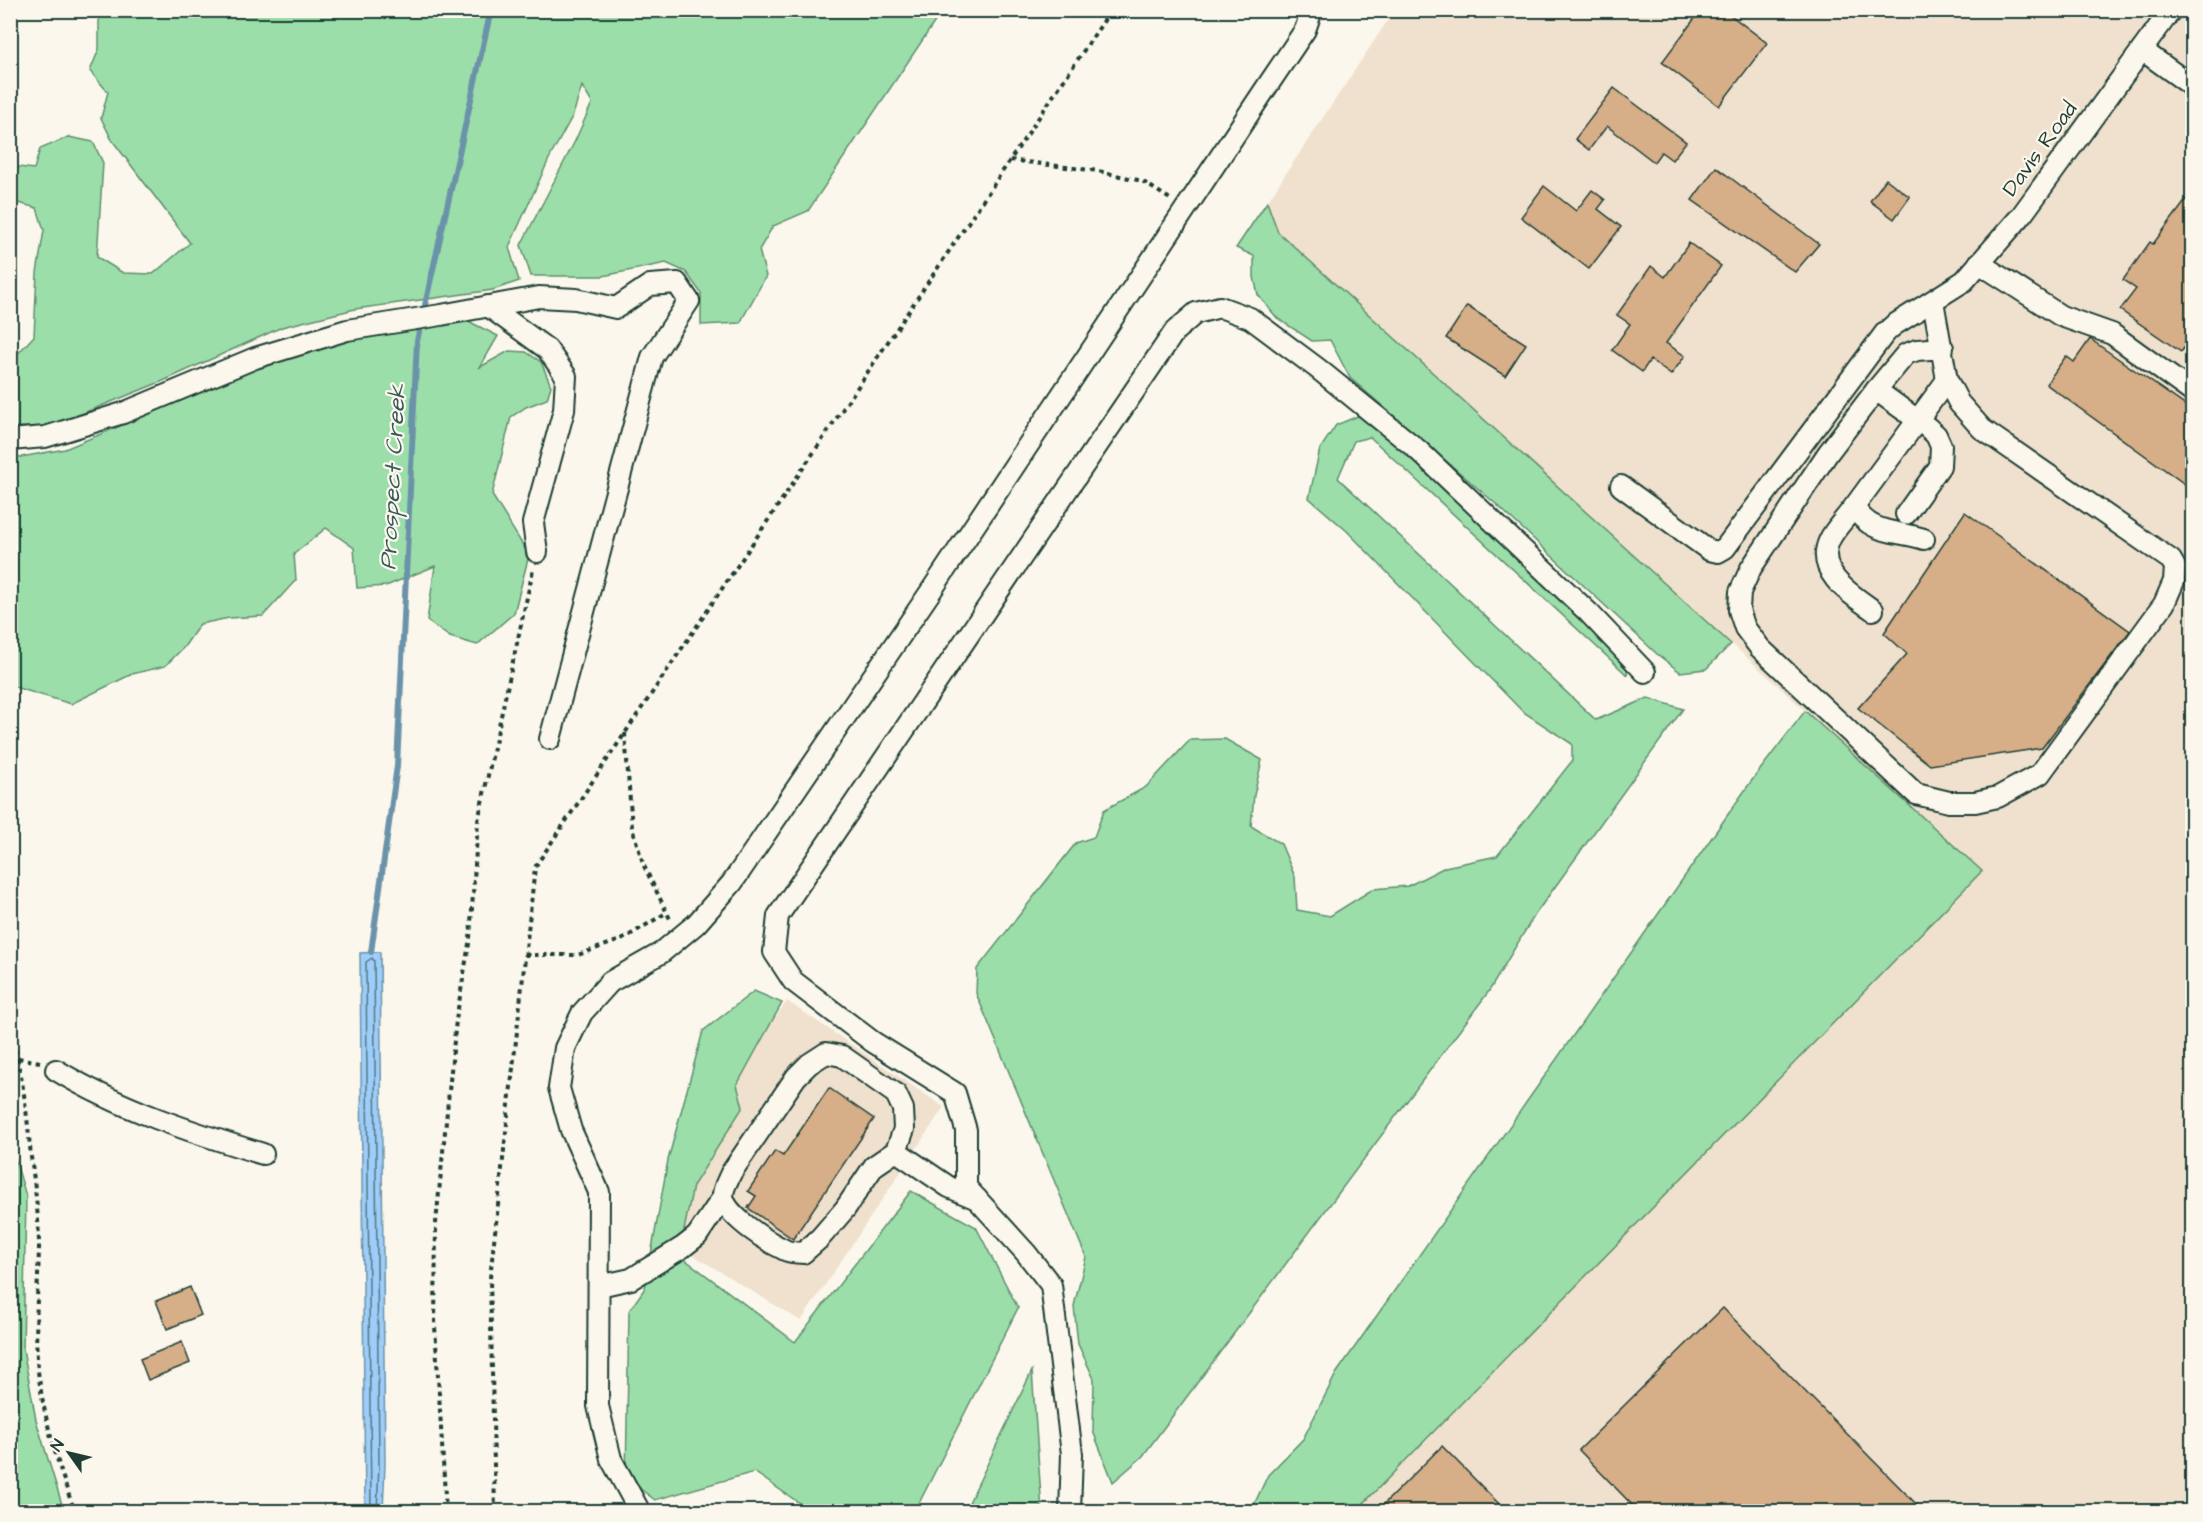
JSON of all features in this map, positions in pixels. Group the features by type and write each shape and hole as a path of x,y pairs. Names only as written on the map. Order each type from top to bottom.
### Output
{"street":[{"path":"640,1512 611,1459 598,1406 599,1192 571,1130 559,1088 565,1048 582,1013 610,982 661,953 681,937 696,924 732,883 931,591 1305,30 1312,10"},
{"name":"Davis Road","path":"1621,486 1709,550 1718,552 1725,548 1886,333 1894,325 1964,281 2021,216 2171,10"},
{"path":"2142,50 2193,86"},
{"path":"1979,263 2061,316 2086,327 2104,330 2118,338 2193,392"},
{"path":"10,440 45,436 123,413 255,358 347,330 539,297 576,299 616,308 650,285 677,283 689,301 652,357 550,740"},
{"path":"1933,301 1943,348 1947,380 1959,403 1982,429 2171,560 2175,567 2174,581 2164,604 2040,774 1998,797 1975,802 1949,802 1916,794 1760,648 1745,628 1739,610 1740,592 1751,568 1828,453 1876,390 1906,354 1917,350 1943,348"},
{"path":"488,306 547,349 567,376 564,410 533,523 537,552"},
{"path":"1070,1512 1072,1454 1051,1285 1026,1253 966,1187 966,1130 955,1093 873,1042 793,981 774,952 778,916 1175,331 1196,313 1220,307 1250,318 1317,368 1418,450 1589,613 1645,672"},
{"path":"1873,610 1843,589 1830,571 1827,556 1828,542 1947,380"},
{"path":"1876,390 1936,435 1941,446 1940,466 1906,514"},
{"path":"1854,507 1861,518 1871,526 1924,539"},
{"path":"599,1286 630,1279 697,1236 723,1197 730,1173 796,1077 809,1064 826,1053 842,1056 896,1094 903,1109 904,1129 896,1151 874,1166 845,1209 820,1238 803,1253 787,1252 762,1236 730,1212 723,1197"},
{"path":"56,1070 89,1090 155,1118 182,1129 262,1154"},
{"path":"896,1151 949,1187 977,1199"}],"path":[{"path":"495,1512 490,1278 535,867 1111,10"},
{"path":"1010,160 1098,171 1142,181 1173,200 1184,211"},
{"path":"446,1512 435,1326 436,1223 456,1020 470,938 478,821 537,552"},
{"path":"625,733 632,828 644,866 666,913 681,937"},
{"path":"525,955 578,955 623,939 666,913"},
{"path":"10,1032 16,1050 25,1099 35,1190 39,1245 36,1338 38,1369 49,1431 75,1512"},
{"path":"10,1497 17,1512"}],"shaded area":[{"path":"1394,11 2192,11 2192,1511 1356,1511 1982,871 1278,232 1267,202"},
{"path":"787,1001 944,1107 801,1321 693,1255 662,1229 721,1097"}],"green space":[{"path":"99,11 942,11 808,211 773,226 759,250 766,276 740,323 701,325 701,293 686,272 666,263 603,276 531,276 521,245 592,103 582,86 573,115 549,159 509,247 519,281 493,290 355,309 282,327 163,381 49,427 11,427 11,361 34,336 37,273 44,230 37,208 11,201 11,166 34,169 40,149 69,137 93,142 103,163 97,257 123,273 153,274 190,243 112,140 101,118 108,92 90,71 99,49"},
{"path":"1267,202 1278,232 1731,644 1706,669 1680,672 1657,654 1496,504 1350,378 1330,340 1312,341 1277,318 1258,295 1254,277 1254,256 1236,248"},
{"path":"470,322 498,336 480,367 509,351 526,352 541,362 551,386 547,399 526,407 511,417 492,495 529,555 514,613 477,645 450,637 427,621 435,566 386,586 357,588 354,548 326,528 294,554 296,580 263,616 229,618 200,624 184,647 165,666 132,674 71,704 11,686 10,455 21,457 65,449 285,357 375,333 413,326"},
{"path":"1363,414 1628,661 1627,675 1370,437 1354,441 1338,478 1596,720 1648,698 1683,709 1534,916 1489,991 1142,1457 1113,1482 1093,1431 1094,1379 1078,1344 1074,1306 1086,1257 976,993 977,969 1076,843 1094,837 1104,810 1146,787 1190,740 1225,739 1262,760 1254,795 1251,826 1281,844 1295,877 1297,910 1330,916 1373,889 1408,886 1445,867 1497,856 1572,761 1572,744 1522,711 1347,531 1309,498 1320,449 1336,425"},
{"path":"1805,711 1982,871 1356,1511 1251,1511 1268,1475 1303,1439 1336,1374 1750,783"},
{"path":"754,991 782,1003 737,1085 743,1107 693,1186 679,1255 795,1342 911,1191 976,1227 1018,1308 915,1511 811,1511 754,1472 655,1500 626,1478 629,1311 645,1288 668,1160 703,1031"},
{"path":"10,1142 26,1196 23,1349 36,1420 64,1511 11,1511"},
{"path":"1032,1371 1042,1511 965,1511"}],"water":[{"path":"380,952 385,1464 383,1511 365,1512 360,953"}],"building":[{"path":"1701,10 1724,10 1767,43 1719,106 1662,62"},
{"path":"1614,88 1686,142 1672,160 1661,152 1654,162 1607,126 1589,150 1575,139"},
{"path":"1716,167 1819,244 1795,272 1692,200"},
{"path":"1886,179 1910,197 1894,219 1870,201"},
{"path":"1544,186 1576,211 1592,190 1605,200 1598,209 1621,227 1589,269 1521,217"},
{"path":"2193,191 2193,336 2181,352 2120,310 2136,289 2123,280 2150,242 2153,244"},
{"path":"1689,243 1721,266 1666,343 1685,356 1671,375 1650,360 1642,372 1612,350 1630,324 1617,315 1651,266 1665,277"},
{"path":"1467,306 1526,344 1505,376 1446,338"},
{"path":"2090,339 2193,411 2193,490 2046,384 2066,356 2074,362"},
{"path":"1965,512 2130,631 2042,748 1930,765 1858,708 1907,654 1884,633"},
{"path":"829,1088 874,1119 793,1239 748,1208 756,1196 748,1191 775,1151 783,1156"},
{"path":"190,1287 201,1315 167,1329 156,1301"},
{"path":"1723,1308 1924,1512 1639,1512 1579,1450"},
{"path":"182,1342 190,1363 148,1380 140,1359"},
{"path":"1442,1446 1507,1512 1376,1512"}],"waterway":[{"name":"Prospect Creek","path":"371,952 397,766 417,341 491,10"}]}
